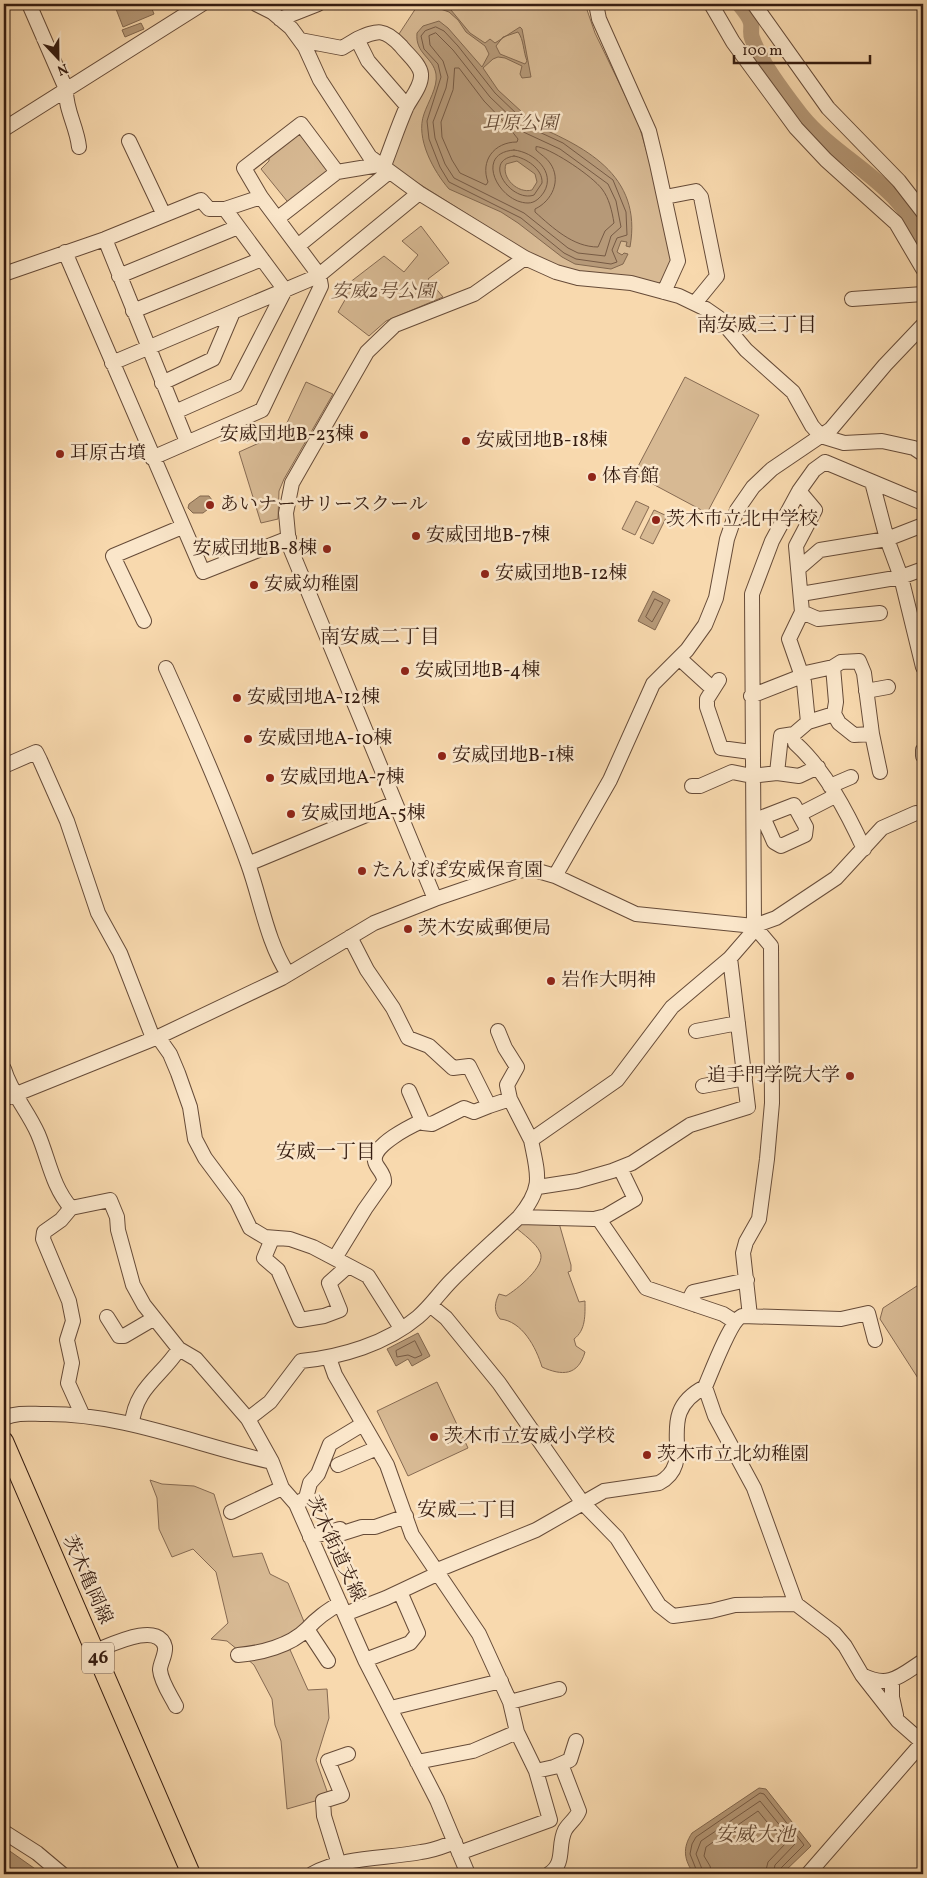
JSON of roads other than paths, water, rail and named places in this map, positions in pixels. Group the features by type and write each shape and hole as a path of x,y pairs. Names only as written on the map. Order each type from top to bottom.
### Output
{"main road":[{"name":"茨木亀岡線","path":"4,1441 191,1874"}],"street":[{"path":"29,4 66,89 66,102 77,131 79,147"},
{"path":"4,129 202,4"},
{"path":"256,4 280,19 300,40 333,102 370,157 419,193 525,258 556,272 570,276 631,283 664,292 694,303 719,318 746,350 793,392 812,426 821,436 844,443 882,441 914,448 923,454"},
{"path":"280,19 318,4"},
{"path":"596,4 602,26 649,131 665,197 678,261 664,292"},
{"path":"711,4 734,42 796,128 826,160 896,223 923,269"},
{"path":"754,4 828,108 899,182 923,212"},
{"path":"299,245 384,169 408,106 419,84 421,74 417,65 394,38 385,32 374,32 342,48 300,40"},
{"path":"357,39 368,61 408,106"},
{"path":"152,458 262,410 320,286 319,275 299,245 261,197 244,168 302,124 337,172"},
{"path":"129,141 164,215"},
{"path":"278,218 337,172 384,169"},
{"path":"665,197 696,191 701,197 717,276 694,303"},
{"path":"112,363 319,275 419,193"},
{"path":"4,274 104,239 201,200 209,209 224,209 261,197"},
{"path":"224,209 285,290"},
{"path":"119,276 238,228"},
{"path":"104,239 187,442"},
{"path":"65,252 202,572 288,538"},
{"path":"435,898 289,545 286,513 292,483 366,352 395,325 474,294 525,258"},
{"path":"133,312 262,259"},
{"path":"175,412 236,385 285,290"},
{"path":"852,299 923,294"},
{"path":"162,382 213,359 233,312"},
{"path":"555,876 610,780 653,684 679,658 705,626 716,598 727,538 737,510 752,487 772,469 821,436 850,409 886,365 923,325"},
{"path":"821,436 825,462"},
{"path":"825,462 923,504"},
{"path":"531,1140 617,1080 672,1007 730,958 750,935 754,926 751,752 752,594 772,541 799,492 814,470 825,462"},
{"path":"872,482 887,539 917,614 923,660"},
{"path":"799,492 815,510 796,546 802,612 789,639 801,675 808,722"},
{"path":"798,569 820,550 887,539 923,525"},
{"path":"144,621 113,556 182,527"},
{"path":"801,594 901,577 923,569"},
{"path":"802,612 818,618 880,613"},
{"path":"679,658 716,685 707,699 707,707 721,748 751,752"},
{"path":"751,696 801,675 832,667 841,662 859,661 864,673 872,734 880,772"},
{"path":"832,667 836,702 834,714 839,722 854,735 872,734"},
{"path":"166,668 208,760 248,864 274,943 288,974"},
{"path":"866,691 888,687"},
{"path":"777,773 781,736 794,734 808,722 834,714"},
{"path":"795,743 814,760 850,818 864,849"},
{"path":"923,750 923,756"},
{"path":"4,766 36,752 67,821 98,913 120,954 155,1038 170,1054 178,1073 190,1107 196,1139 205,1158 237,1201 250,1228 259,1235 272,1239 290,1239 336,1258 368,1276 401,1328"},
{"path":"692,786 700,786 732,772 752,776 777,773 799,776 818,767"},
{"path":"800,814 852,777"},
{"path":"248,864 395,803"},
{"path":"10,1096 155,1038 288,974 374,922 435,898 517,871 531,869 555,876 636,914 754,926 776,918 836,878 882,828 916,814"},
{"path":"750,1316 743,1253 746,1242 759,1219 772,1103 771,946 754,926"},
{"path":"350,937 366,970 393,1008 408,1038 429,1046 453,1068 469,1066 489,1106"},
{"path":"538,1187 576,1181 620,1168 632,1163 690,1126 748,1107 730,958"},
{"path":"696,1031 738,1023"},
{"path":"248,1419 270,1402 301,1361 329,1358 381,1340 417,1318 430,1305 436,1295 519,1217 530,1204 538,1187 531,1140 510,1099 507,1085 517,1067 505,1048 498,1031"},
{"path":"4,1068 10,1096 38,1134 60,1195 71,1208 61,1220 44,1232 43,1239 69,1301 73,1321 67,1340 72,1364 68,1383 82,1414"},
{"path":"703,1086 745,1078"},
{"path":"409,1091 423,1123 432,1124 464,1108 474,1112 510,1099"},
{"path":"336,1258 365,1209 384,1182 384,1176 374,1162 375,1156 399,1132 422,1120"},
{"path":"519,1217 598,1218 635,1199 620,1168"},
{"name":"茨木街道支線","path":"71,1208 110,1200 117,1217 118,1230 133,1285 153,1318 179,1349 196,1359 248,1419 272,1462 282,1488 296,1504 365,1660 437,1800 468,1874"},
{"path":"598,1218 646,1288 722,1314 734,1320"},
{"path":"272,1239 264,1258 278,1270 300,1320 324,1316 340,1310 329,1283 348,1266"},
{"path":"696,1305 691,1296 693,1292 747,1280"},
{"path":"430,1305 451,1323 499,1383 582,1502 617,1538 659,1605 668,1615 703,1612 750,1604 796,1604"},
{"path":"238,1655 270,1649 307,1629 316,1618 386,1598 436,1573 536,1530 582,1502 610,1489 659,1483 665,1480 677,1462 676,1427 683,1404 693,1392 705,1386 734,1320 742,1316 841,1319 868,1313 875,1340"},
{"path":"107,1317 119,1336 124,1336 153,1318"},
{"path":"132,1424 137,1399 170,1363 179,1349"},
{"path":"312,1874 423,1852 457,1848 550,1820 536,1771 517,1732 510,1702 501,1681 478,1634 412,1535 387,1466 335,1375 329,1358"},
{"path":"705,1386 716,1416 754,1488 796,1604 834,1633 898,1721 923,1742 808,1874"},
{"path":"4,1418 20,1412 82,1414 132,1424 272,1462"},
{"path":"296,1504 306,1498 310,1483 318,1474 330,1444 362,1424"},
{"path":"338,1466 377,1448"},
{"path":"231,1512 282,1488"},
{"path":"310,1537 340,1530 343,1533 362,1527 375,1527 406,1516"},
{"path":"365,1660 410,1643 418,1633 401,1594"},
{"path":"307,1629 328,1661"},
{"path":"95,1651 141,1634 150,1634 163,1643 165,1649 160,1670 176,1706"},
{"path":"862,1674 874,1681 892,1681 923,1662"},
{"path":"391,1708 501,1681"},
{"path":"892,1681 892,1697 898,1721"},
{"path":"510,1702 559,1689"},
{"path":"417,1762 473,1751 517,1732"},
{"path":"536,1771 570,1760 576,1741"},
{"path":"341,1868 319,1819 322,1801 342,1795 328,1761 348,1754"},
{"path":"558,1871 565,1830 576,1819 579,1811 561,1764"},
{"path":"4,1832 37,1853 62,1874"}],"water":[{"path":"130,4 150,4 154,14 123,27 116,9"},
{"path":"435,4 446,4 470,33 485,43 490,39 495,43 502,39 496,46 500,54 525,64 527,61 518,32 506,36 520,27 522,29 531,77 522,78 520,74 522,66 505,58 498,57 493,59 483,68 498,90 523,113 527,122 569,141 588,153 605,166 618,182 627,200 632,222 630,247 626,246 627,242 621,241 617,252 622,255 624,253 628,254 623,264 611,269 575,264 562,257 501,212 449,189 443,182 432,164 422,133 424,114 434,89 436,74 431,63 421,51 417,40 417,33 423,26 439,21 448,28 482,67 489,54 485,46 466,32 458,20 449,12 435,7","holes":["517,161 535,174 537,182 532,190 521,190 508,179 505,169 506,164"]},
{"path":"141,23 144,29 125,37 122,30"},
{"path":"200,496 209,496 212,500 212,506 203,513 193,513 188,508 189,504"},
{"path":"653,591 670,600 655,630 638,621"},
{"path":"418,1333 430,1356 412,1366 408,1359 396,1366 387,1349"},
{"name":"安威大池","path":"759,1788 766,1789 811,1846 782,1874 694,1874 686,1859 687,1844 692,1833"},
{"path":"4,1847 41,1873 42,1874 4,1874"}],"waterway":[{"path":"739,4 750,21 751,36 761,58 801,115 816,131 900,203 913,221 923,242"}],"place":[{"name":"安威団地B-23棟","path":"364,435"},
{"name":"安威団地B-18棟","path":"466,441"},
{"name":"耳原古墳","path":"60,454"},
{"name":"体育館","path":"592,477"},
{"name":"あいナーサリースクール","path":"210,505"},
{"name":"茨木市立北中学校","path":"656,520"},
{"name":"安威団地B-7棟","path":"416,536"},
{"name":"安威団地B-8棟","path":"327,549"},
{"name":"安威団地B-12棟","path":"485,574"},
{"name":"安威幼稚園","path":"254,585"},
{"name":"安威団地B-4棟","path":"405,671"},
{"name":"安威団地A-12棟","path":"237,698"},
{"name":"安威団地A-10棟","path":"248,739"},
{"name":"安威団地B-1棟","path":"442,756"},
{"name":"安威団地A-7棟","path":"270,778"},
{"name":"安威団地A-5棟","path":"291,814"},
{"name":"たんぽぽ安威保育園","path":"362,871"},
{"name":"茨木安威郵便局","path":"408,929"},
{"name":"岩作大明神","path":"551,981"},
{"name":"追手門学院大学","path":"850,1076"},
{"name":"茨木市立安威小学校","path":"434,1437"},
{"name":"茨木市立北幼稚園","path":"647,1455"}],"district":[{"name":"南安威三丁目","path":"757,326"},
{"name":"南安威二丁目","path":"380,638"},
{"name":"安威一丁目","path":"326,1153"},
{"name":"安威二丁目","path":"467,1511"}],"park label":[{"name":"耳原公園","path":"520,124"},
{"name":"安威2号公園","path":"383,292"}]}
